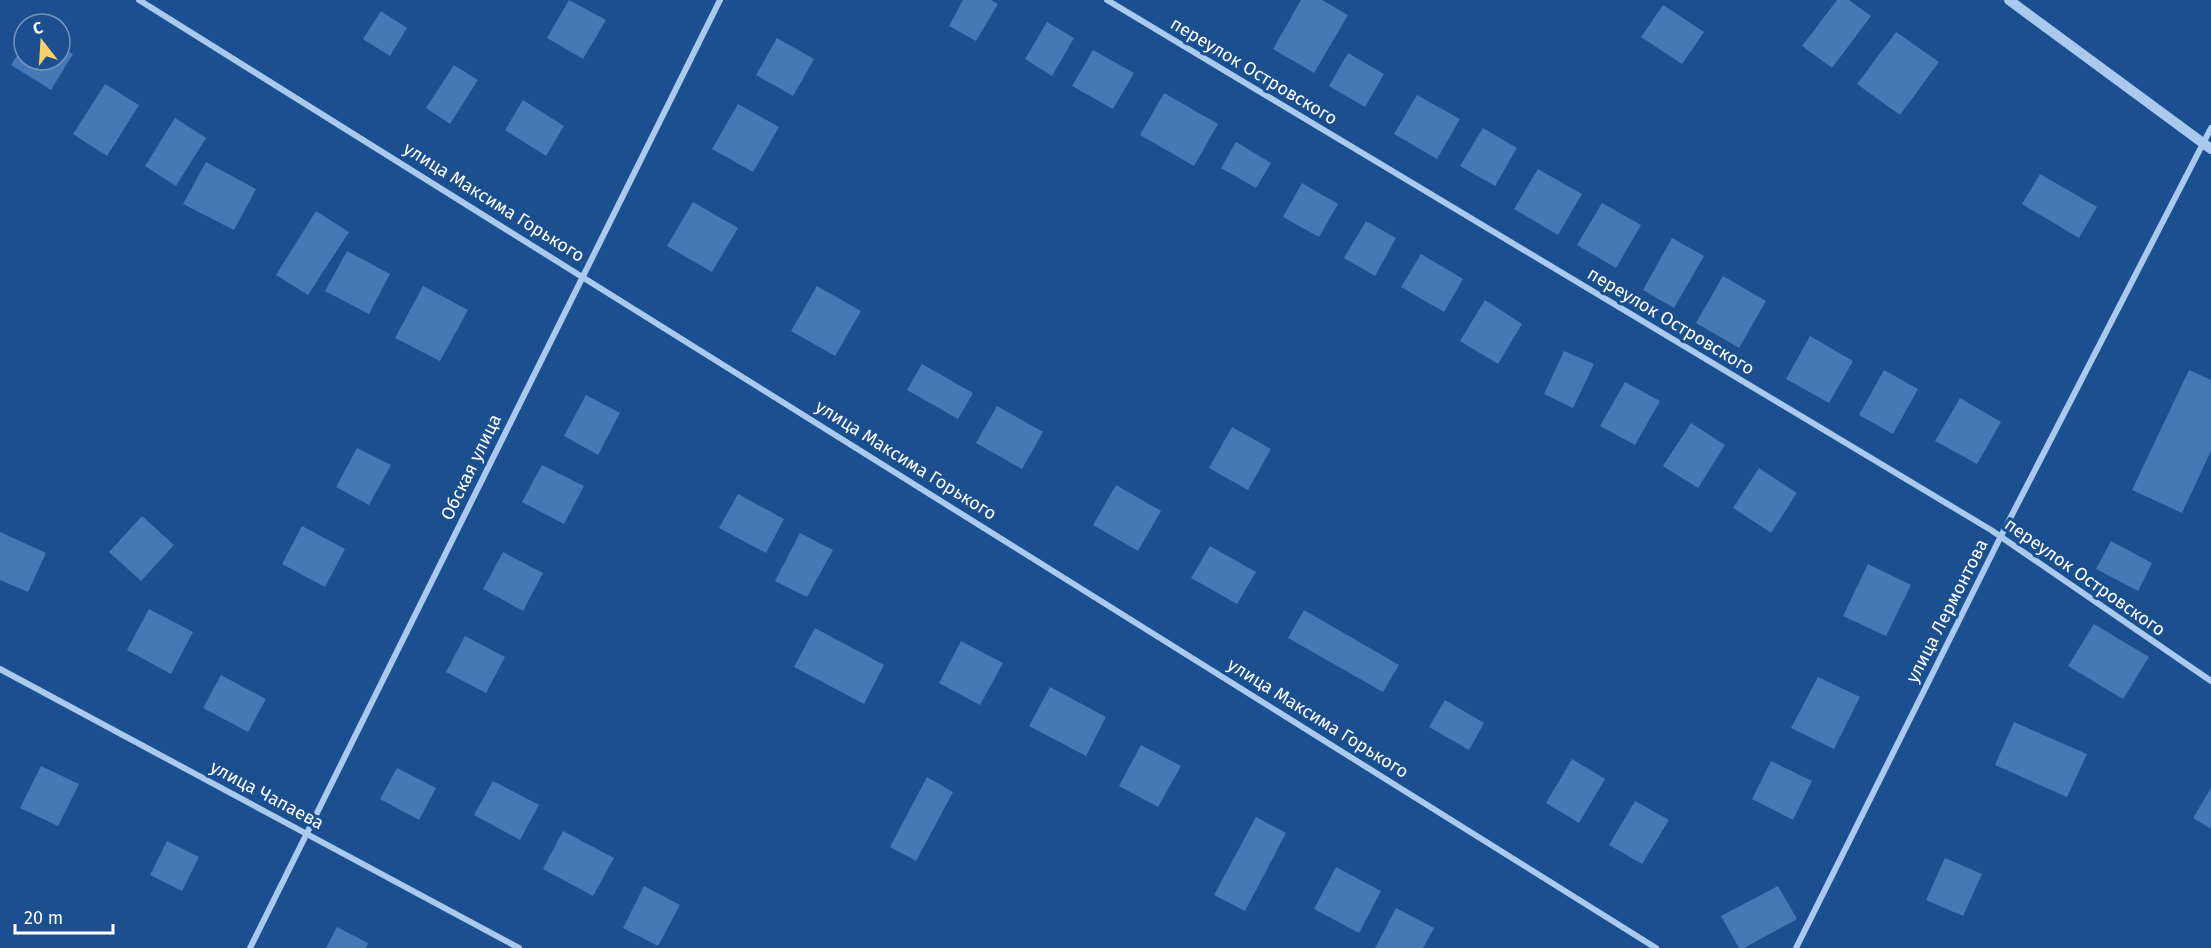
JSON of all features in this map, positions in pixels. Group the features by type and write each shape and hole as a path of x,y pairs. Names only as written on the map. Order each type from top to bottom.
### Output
{"street":[{"name":"улица Максима Горького","path":"139,0 583,275 1656,948"},
{"name":"Обская улица","path":"250,948 720,0"},
{"name":"переулок Островского","path":"1107,0 2000,538 2211,681"},
{"path":"2010,0 2207,146"},
{"name":"улица Лермонтова","path":"1796,948 2000,538 2207,146 2211,128"},
{"name":"улица Чапаева","path":"0,669 519,948"}],"building":[{"path":"569,0 606,20 583,59 547,38"},
{"path":"963,0 991,0 998,4 976,41 949,26"},
{"path":"1301,0 1322,0 1348,15 1314,73 1273,49"},
{"path":"1837,0 1849,0 1871,16 1832,68 1802,46"},
{"path":"1663,5 1704,32 1682,64 1641,37"},
{"path":"381,11 407,28 390,56 363,39"},
{"path":"1047,22 1074,38 1052,76 1025,59"},
{"path":"1896,32 1939,62 1900,115 1857,84"},
{"path":"777,38 814,59 793,96 756,75"},
{"path":"1093,50 1134,73 1113,109 1072,86"},
{"path":"1348,53 1384,74 1365,107 1329,86"},
{"path":"454,65 478,80 450,124 426,108"},
{"path":"22,72 62,72 51,90"},
{"path":"105,84 139,105 107,156 73,134"},
{"path":"1164,93 1218,124 1194,166 1140,135"},
{"path":"1417,95 1460,119 1437,159 1394,134"},
{"path":"523,100 564,126 546,156 505,130"},
{"path":"738,104 779,127 753,172 712,149"},
{"path":"175,118 206,138 176,186 145,166"},
{"path":"1483,128 1517,148 1495,186 1460,166"},
{"path":"1236,142 1271,163 1256,188 1221,168"},
{"path":"206,162 256,189 234,230 183,204"},
{"path":"1538,169 1582,194 1558,235 1514,209"},
{"path":"2040,174 2097,207 2079,238 2022,204"},
{"path":"1302,183 1338,204 1319,237 1283,217"},
{"path":"693,202 738,228 712,272 667,246"},
{"path":"1602,203 1641,225 1616,268 1577,245"},
{"path":"316,211 349,232 308,295 276,275"},
{"path":"1366,221 1396,238 1375,276 1344,258"},
{"path":"1672,238 1704,256 1674,308 1643,290"},
{"path":"347,251 390,274 369,314 325,291"},
{"path":"1421,254 1463,279 1444,312 1401,287"},
{"path":"1723,276 1766,301 1739,348 1696,323"},
{"path":"423,286 468,310 440,361 395,338"},
{"path":"817,286 861,311 835,356 791,331"},
{"path":"1485,300 1522,324 1498,364 1460,341"},
{"path":"1810,336 1853,361 1829,403 1786,379"},
{"path":"1564,351 1594,364 1573,408 1544,394"},
{"path":"922,364 973,393 958,419 907,390"},
{"path":"1884,370 1918,389 1893,434 1859,415"},
{"path":"2189,370 2211,380 2211,451 2182,513 2132,490"},
{"path":"1625,382 1660,401 1635,445 1600,426"},
{"path":"586,395 620,413 598,455 564,436"},
{"path":"1960,398 2001,422 1977,464 1935,441"},
{"path":"997,406 1043,432 1022,469 976,443"},
{"path":"1691,423 1725,445 1698,488 1663,466"},
{"path":"1232,427 1271,449 1248,490 1209,468"},
{"path":"357,448 391,465 369,505 336,487"},
{"path":"542,465 584,486 564,524 522,502"},
{"path":"1759,468 1797,493 1771,533 1733,508"},
{"path":"1116,485 1161,511 1138,551 1093,525"},
{"path":"738,494 784,519 766,553 719,528"},
{"path":"142,516 174,545 141,581 109,552"},
{"path":"302,526 345,549 325,587 282,564"},
{"path":"0,532 46,553 28,592 0,580"},
{"path":"800,533 833,550 807,597 775,581"},
{"path":"2111,541 2152,563 2138,591 2096,569"},
{"path":"1210,546 1256,572 1237,604 1191,578"},
{"path":"503,552 543,573 523,611 483,589"},
{"path":"1868,564 1911,585 1886,636 1843,616"},
{"path":"149,609 193,632 171,674 127,650"},
{"path":"1304,610 1399,665 1383,692 1288,638"},
{"path":"2094,624 2149,657 2123,699 2068,666"},
{"path":"815,628 884,665 864,704 794,667"},
{"path":"465,636 505,657 486,693 446,672"},
{"path":"961,641 1003,663 980,705 939,683"},
{"path":"221,675 266,699 248,732 203,708"},
{"path":"1818,677 1860,697 1834,749 1791,728"},
{"path":"1050,687 1106,717 1086,756 1029,726"},
{"path":"1445,700 1484,723 1469,750 1429,727"},
{"path":"2014,722 2087,754 2067,797 1995,765"},
{"path":"1141,745 1181,766 1158,807 1119,786"},
{"path":"1572,759 1605,779 1579,823 1546,803"},
{"path":"1771,761 1812,781 1793,820 1752,799"},
{"path":"41,766 79,784 58,826 20,808"},
{"path":"397,768 436,788 419,820 380,799"},
{"path":"927,777 953,792 916,861 890,847"},
{"path":"493,781 539,805 520,840 474,815"},
{"path":"2211,788 2211,829 2193,818"},
{"path":"1635,801 1669,820 1642,864 1609,845"},
{"path":"1256,817 1286,833 1245,911 1214,895"},
{"path":"563,831 614,858 593,896 543,869"},
{"path":"167,841 199,857 182,891 150,875"},
{"path":"1945,858 1982,874 1963,916 1926,900"},
{"path":"1336,867 1381,891 1359,933 1314,909"},
{"path":"644,886 680,905 658,946 623,928"},
{"path":"1778,886 1797,919 1744,948 1739,948 1721,916"},
{"path":"1396,908 1434,928 1423,948 1375,948"},
{"path":"337,927 368,943 366,948 326,948"}]}
